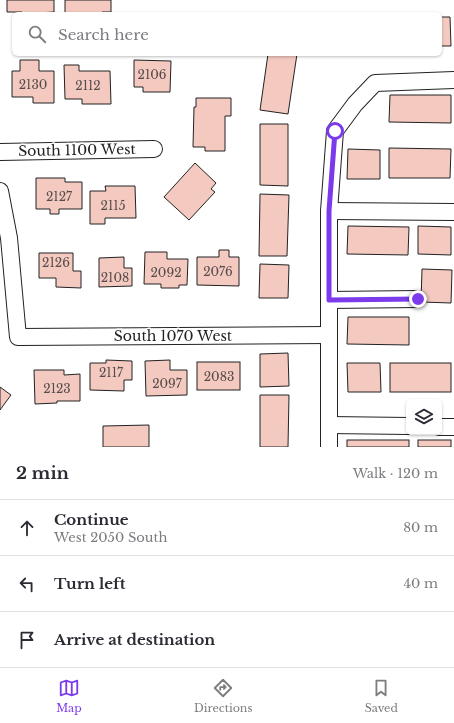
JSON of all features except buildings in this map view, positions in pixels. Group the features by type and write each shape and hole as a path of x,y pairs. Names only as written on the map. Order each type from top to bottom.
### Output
{"street":[{"path":"329,447 329,211 335,131 355,104 375,83 454,80"},
{"name":"South 1100 West","path":"0,152 154,149"},
{"name":"South 1070 West","path":"0,191 9,238 18,337 329,335"},
{"path":"329,211 454,212"},
{"path":"329,300 418,299"},
{"path":"329,425 406,426"},
{"path":"442,427 454,427"}],"route":[{"path":"335,131 329,211 329,300 418,299"}]}
